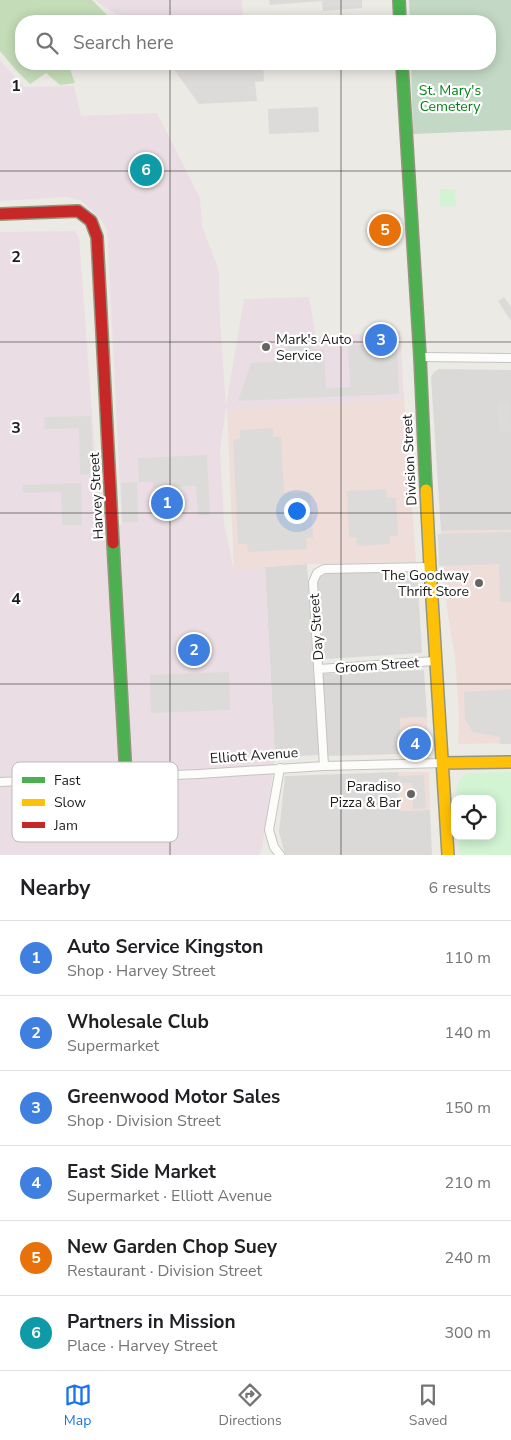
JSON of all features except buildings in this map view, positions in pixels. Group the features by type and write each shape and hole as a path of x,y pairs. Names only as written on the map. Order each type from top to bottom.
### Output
{"main road":[{"path":"399,0 400,15"},
{"name":"Division Street","path":"402,70 420,357 435,662 444,763 448,855"},
{"name":"Harvey Street","path":"0,214 78,211 88,215 95,225 125,762"},
{"name":"Elliott Avenue","path":"444,763 511,762"}],"street":[{"path":"420,357 511,358"},
{"name":"Day Street","path":"324,766 313,582 317,573 324,569 430,567"},
{"name":"Groom Street","path":"318,669 435,662"},
{"name":"Elliott Avenue","path":"178,774 324,766 444,763"},
{"path":"280,768 269,830 274,847 280,855"}],"shaded area":[{"path":"94,0 242,0 243,15 118,15"},
{"path":"269,0 362,0 362,8 323,11 322,1 270,5"},
{"path":"0,60 24,87 74,86 81,116 157,113 200,198 202,226 219,271 220,323 226,405 244,299 309,297 316,337 400,331 404,399 226,409 220,451 224,523 234,571 265,567 275,757 262,849 259,855 0,855 0,232 74,231 79,237 95,454 98,526 122,525 107,230 102,221 82,201 67,197 0,201"},
{"path":"174,70 263,70 264,81 255,82 257,101 199,104"},
{"path":"318,107 319,132 269,134 268,109"},
{"path":"504,297 511,307 511,321 498,301"},
{"path":"313,342 314,349 324,349 326,388 350,387 348,345 369,344 370,350 397,349 399,394 238,401 251,363 287,361 287,344"},
{"path":"439,369 511,370 511,530 441,531 431,377"},
{"path":"404,399 416,562 307,564 234,571 227,408"},
{"path":"510,402 511,431 499,432 498,403"},
{"path":"91,416 93,474 80,475 79,428 45,429 44,417"},
{"path":"273,428 273,437 281,436 284,493 311,492 313,538 306,538 307,549 248,552 247,544 238,544 233,440 240,439 240,430"},
{"path":"207,455 210,515 198,516 196,486 153,488 153,482 139,482 138,458"},
{"path":"137,482 138,522 122,522 121,483"},
{"path":"81,483 82,525 62,525 61,492 23,493 23,485"},
{"path":"386,489 387,498 396,498 398,536 390,536 390,544 357,546 356,537 349,538 347,491"},
{"path":"511,530 511,743 458,744 459,716 455,658 447,609 441,531"},
{"path":"511,532 511,602 500,602 499,564 439,566 438,534"},
{"path":"307,564 319,755 275,757 265,567"},
{"path":"417,571 422,653 323,659 317,583 322,575 330,573"},
{"path":"424,670 427,717 400,718 402,754 327,756 323,674"},
{"path":"229,672 230,710 151,713 150,675"},
{"path":"511,689 511,744 500,744 500,737 473,732 465,720 464,692"},
{"path":"427,717 428,753 402,754 400,718"},
{"path":"398,772 399,811 430,810 432,855 285,855 279,832 285,776"},
{"path":"398,772 429,772 430,810 399,811"},
{"path":"424,775 426,808 413,809 412,783 399,783 398,776"}],"green space":[{"path":"0,0 92,0 107,15 15,15 15,69 0,51"},
{"name":"St. Mary's Cemetery","path":"409,0 511,0 511,130 413,134 411,70 496,70 496,15 410,15"},
{"path":"16,70 70,70 75,83 60,85 46,73 30,84"},
{"path":"440,189 455,189 456,206 440,206"},
{"path":"511,772 511,855 459,855 458,840 496,840 496,795 457,795 459,782 466,773"}],"traffic: fast":[{"path":"399,0 400,15"},
{"path":"402,70 426,490"},
{"path":"113,543 125,762"}],"traffic: slow":[{"path":"426,490 430,567"},
{"path":"430,567 448,855"},
{"path":"444,763 511,762"}],"traffic: jam":[{"path":"0,214 78,211 91,221 97,237 113,543"}],"place":[{"name":"Partners in Mission","path":"146,170"},
{"name":"New Garden Chop Suey","path":"385,230"},
{"name":"Greenwood Motor Sales","path":"381,340"},
{"name":"Mark's Auto Service","path":"266,347"},
{"name":"Auto Service Kingston","path":"167,503"},
{"name":"The Goodway Thrift Store","path":"479,583"},
{"name":"Wholesale Club","path":"194,650"},
{"name":"East Side Market","path":"415,744"},
{"name":"Paradiso Pizza & Bar","path":"411,794"}]}
